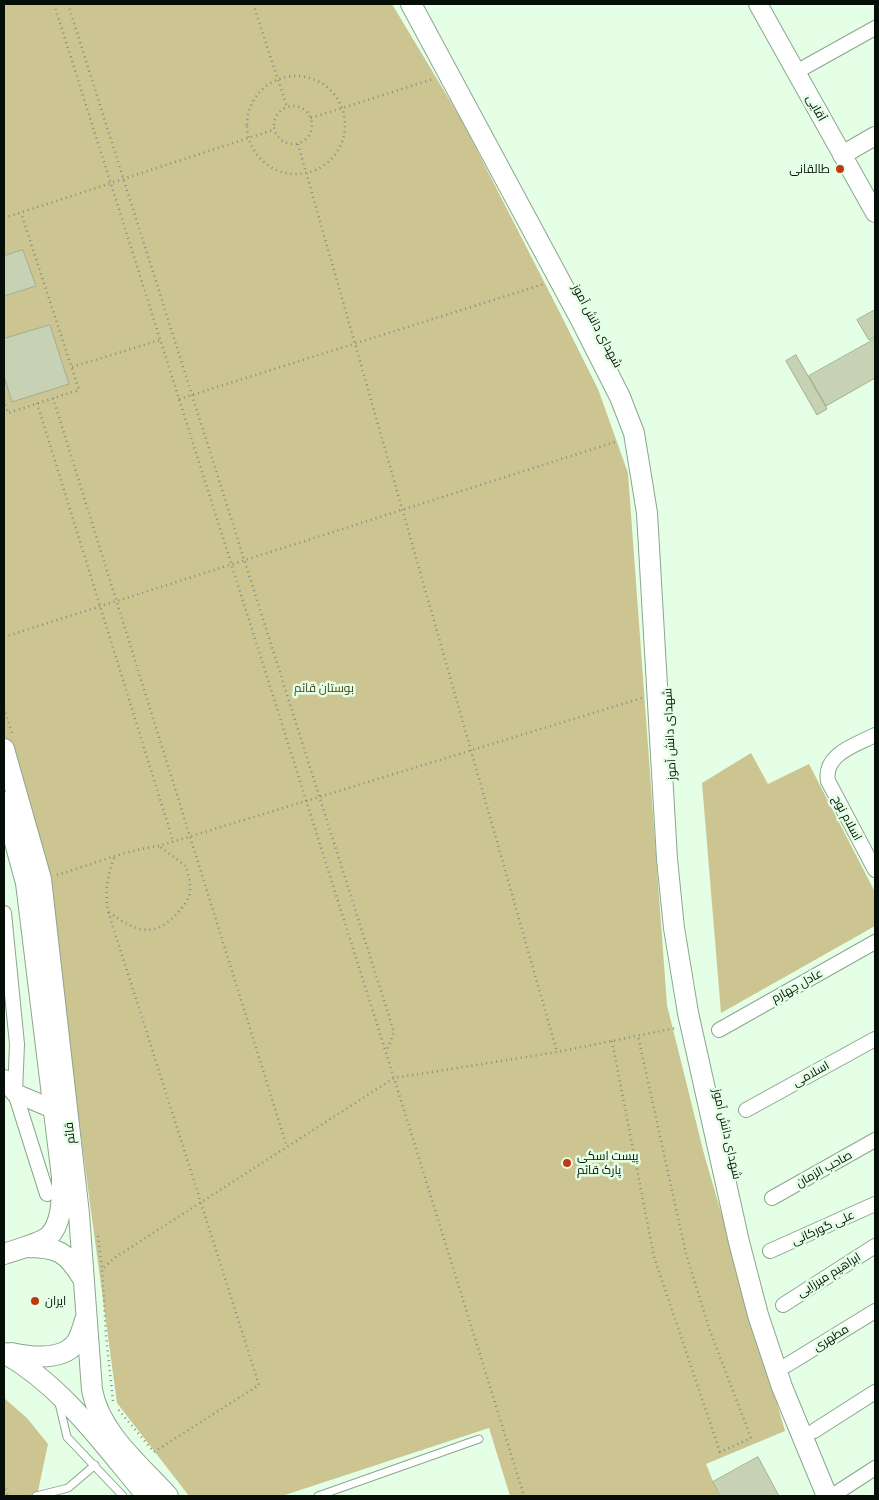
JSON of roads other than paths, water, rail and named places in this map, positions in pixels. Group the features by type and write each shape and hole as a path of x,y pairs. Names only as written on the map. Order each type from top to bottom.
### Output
{"main road":[{"path":"411,4 581,320 620,397 634,433 647,513 656,703 674,928 688,1013 739,1242 781,1367 835,1495"},
{"name":"شهدای دانش آموز","path":"425,4 632,393 644,429 660,514 673,794 687,936 704,1034 744,1210 770,1312 781,1367 814,1432 835,1495"},
{"name":"قائم","path":"4,748 41,879 78,1204 95,1408 107,1428 168,1496"},
{"name":"قائم","path":"4,802 26,883 62,1177 60,1209 56,1224 48,1237 13,1251"},
{"path":"13,1251 48,1247 62,1253 74,1263 83,1281"},
{"path":"4,1352 38,1357 63,1352 76,1343 86,1318"},
{"path":"4,1352 22,1363 57,1392 147,1496"}],"street":[{"name":"آقایی","path":"758,4 875,213"},
{"path":"796,72 875,28"},
{"path":"842,155 875,136"},
{"name":"اسلام نوح","path":"875,735 839,754 828,764 826,773 828,781 870,847 875,870"},
{"path":"4,913 16,1044 15,1093 47,1194"},
{"name":"عادل چهارم","path":"718,1030 875,942"},
{"name":"اسلامی","path":"746,1110 875,1039"},
{"path":"4,1079 15,1093 53,1109"},
{"name":"صاحب الزمان","path":"772,1198 875,1140"},
{"name":"علی گورکانی","path":"770,1251 875,1204"},
{"name":"ابراهیم میرزایی","path":"782,1305 875,1246"},
{"name":"مطهری","path":"781,1367 875,1311"},
{"path":"814,1432 875,1392"},
{"path":"835,1495 875,1468"}],"lane":[{"path":"57,1392 67,1437 123,1496"},
{"path":"318,1496 479,1440"},
{"path":"36,1496 68,1488 95,1465"}],"place":[{"name":"طالقانی","path":"840,169"},
{"name":"پیست اسکی پارک قائم","path":"567,1163"},
{"name":"ایران","path":"35,1301"}],"park label":[{"name":"بوستان قائم","path":"324,688"}]}
